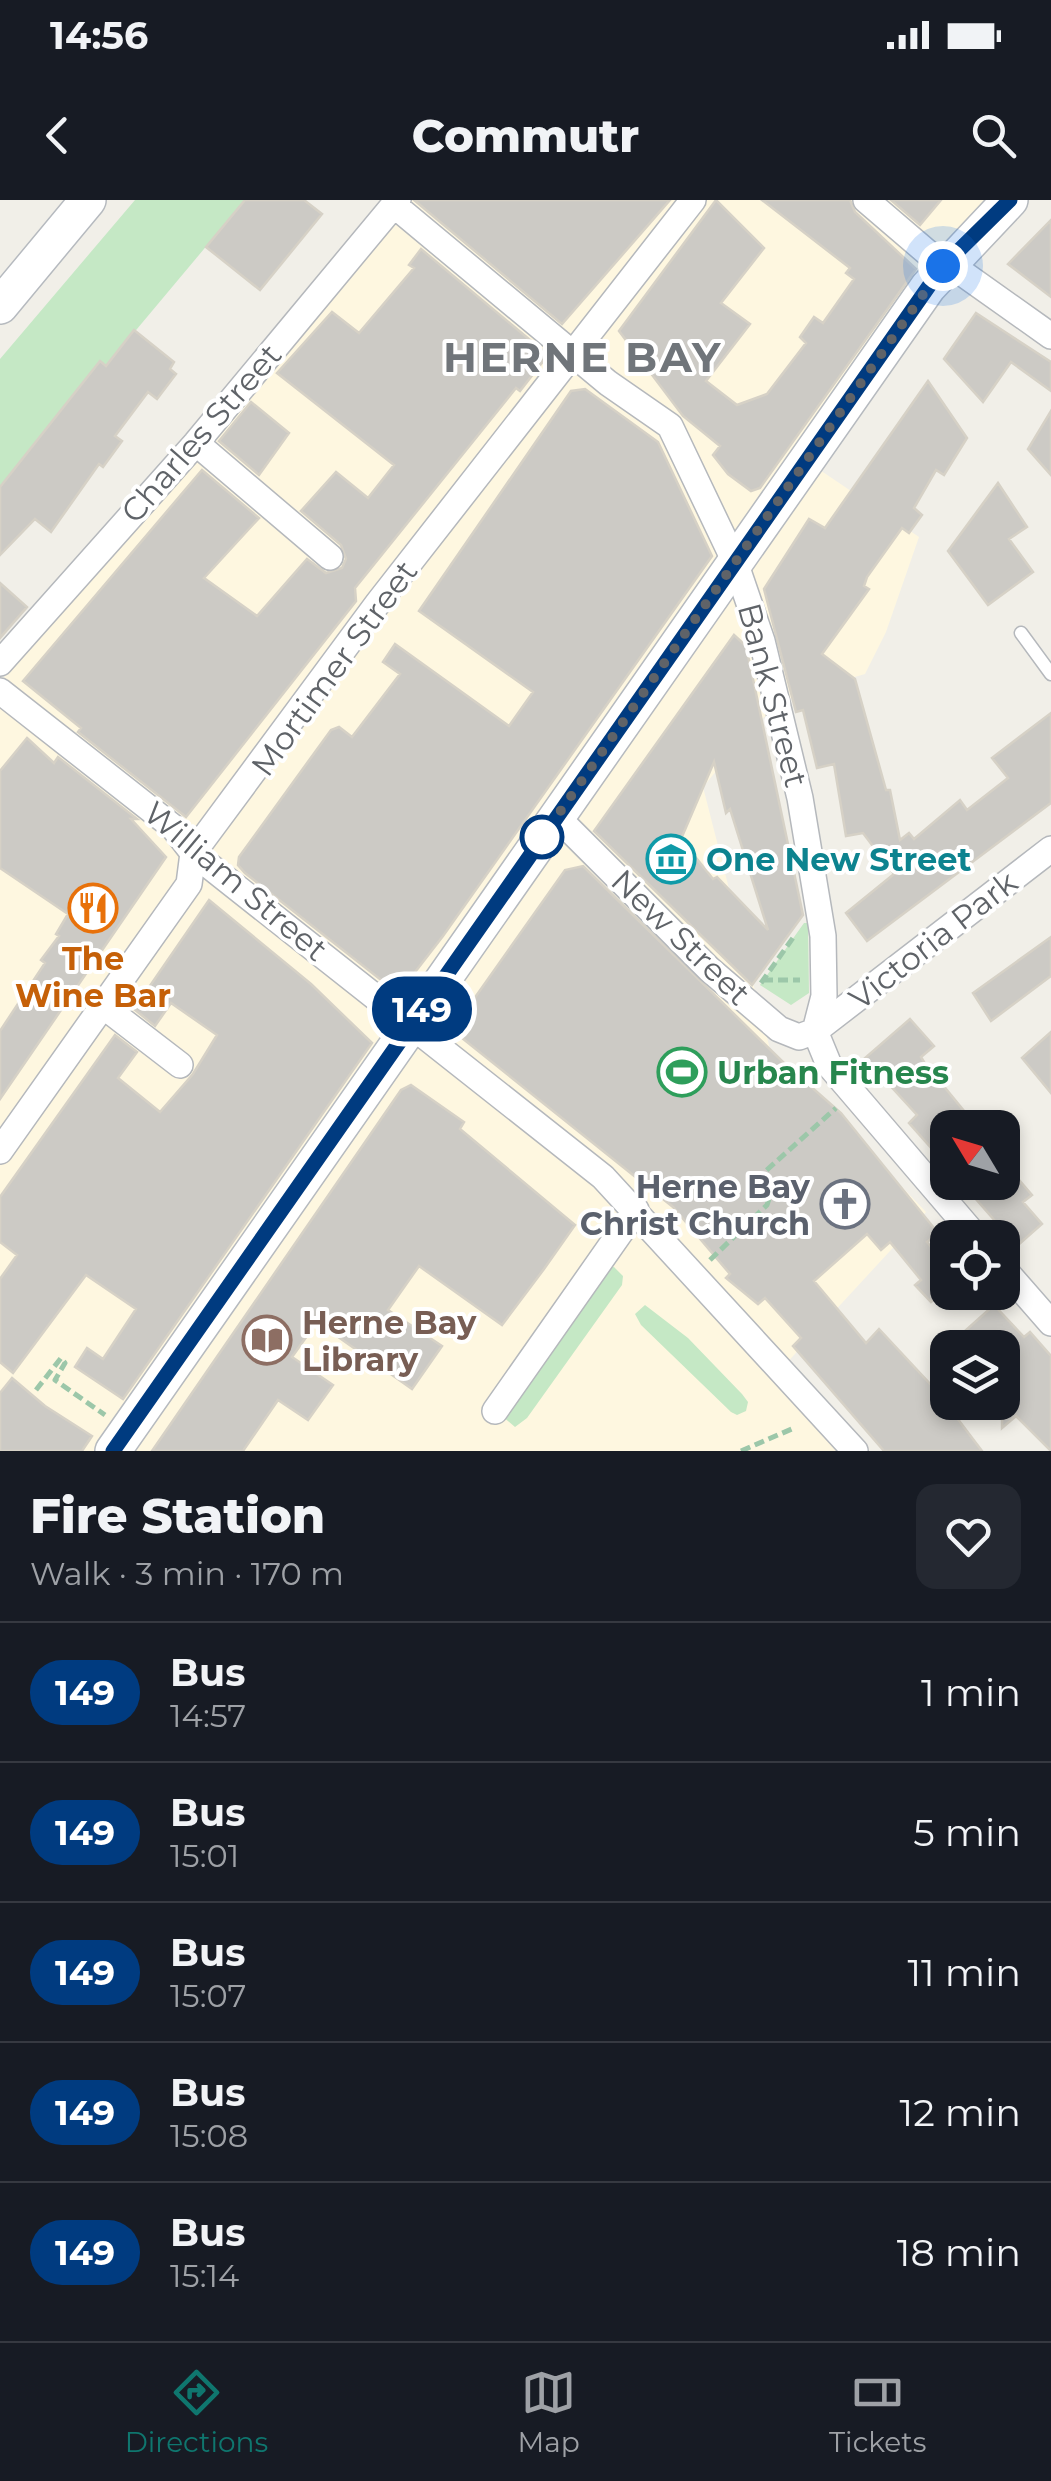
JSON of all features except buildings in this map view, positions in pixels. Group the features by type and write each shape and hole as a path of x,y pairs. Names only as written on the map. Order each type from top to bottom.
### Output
{"main road":[{"path":"0,306 88,200"},
{"path":"120,1441 943,266 1010,200"}],"street":[{"name":"Mortimer Street","path":"0,1150 189,884 194,853 378,603 694,200"},
{"path":"866,200 943,266 965,275 1051,336"},
{"name":"Bank Street","path":"393,202 576,352 608,383 670,426 736,562 762,641 820,900 824,980 815,1031"},
{"name":"Charles Street","path":"0,663 196,443 393,202"},
{"path":"196,443 330,557"},
{"name":"William Street","path":"0,691 173,827 194,853 603,1177 855,1451"},
{"name":"New Street","path":"557,816 709,969 747,1002 779,1028 799,1037 815,1031"},
{"name":"Victoria Park","path":"815,1031 1051,850"},
{"path":"102,1005 180,1066"},
{"path":"815,1031 819,1049 852,1093 961,1220"},
{"path":"495,1411 636,1210"},
{"path":"1020,1288 1051,1323"}],"lane":[{"path":"1021,633 1051,674"}],"path":[{"path":"747,1002 820,900"},
{"path":"763,980 824,980"},
{"path":"694,1276 767,1205 767,1191 758,1182 768,1167 852,1093"},
{"path":"36,1390 61,1358 65,1363 55,1380 120,1441"},
{"path":"741,1451 794,1428"}],"shaded area":[{"path":"404,200 1029,200 962,266 814,466 919,537 886,632 865,674 796,694 756,723 703,787 770,1049 926,1212 782,1368 861,1451 0,1451 0,682"}],"green space":[{"path":"135,200 245,200 106,366 100,361 0,487 0,359"},
{"path":"804,923 808,923 809,993 791,1005 760,985"},
{"path":"614,1267 623,1276 622,1285 527,1418 515,1427 502,1416 607,1268"},
{"path":"645,1305 688,1338 742,1394 748,1402 746,1411 737,1415 731,1412 641,1325 635,1314"}],"bus line":[{"name":"149","path":"113,1451 943,266 1010,200"}],"place":[{"name":"One New Street","path":"671,859"},
{"name":"The Wine Bar","path":"93,908"},
{"name":"Urban Fitness","path":"682,1072"},
{"name":"Herne Bay Christ Church","path":"845,1204"},
{"name":"Herne Bay Library","path":"267,1340"}],"district":[{"name":"HERNE BAY","path":"583,357"}],"route":[{"path":"542,837 536,846 943,266"}]}
